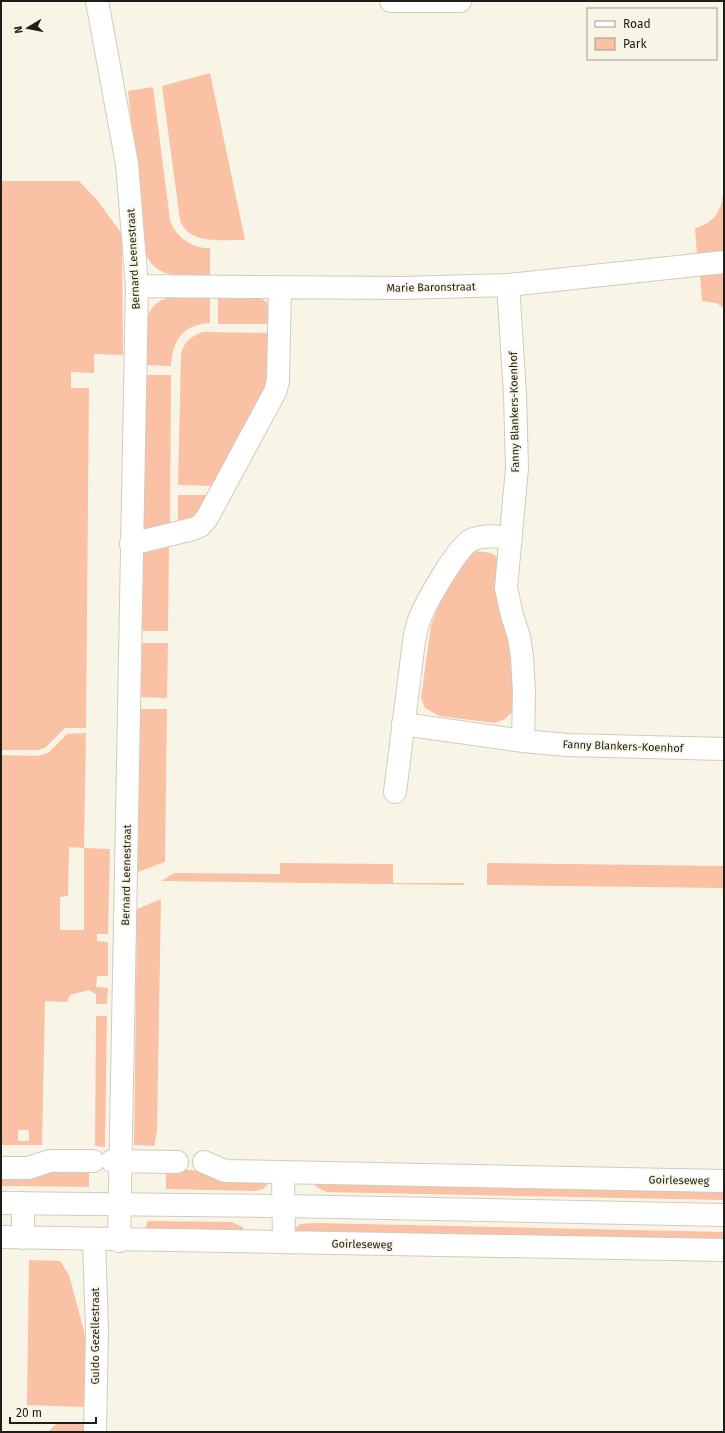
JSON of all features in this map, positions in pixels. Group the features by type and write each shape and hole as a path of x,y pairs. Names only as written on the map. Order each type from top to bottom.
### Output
{"street":[{"name":"Bernard Leenestraat","path":"97,1 127,164 137,286 131,544 109,1161 118,1205 118,1241"},
{"path":"391,1 460,1"},
{"name":"Marie Baronstraat","path":"137,286 402,288 508,285 724,262"},
{"name":"Fanny Blankers-Koenhof","path":"508,285 514,380 517,468 506,588 510,610 519,637 522,656 524,692 523,741"},
{"path":"131,544 193,529 200,526 207,518 275,392 278,381 280,287"},
{"path":"395,792 418,623 452,561 461,548 472,540 485,536 511,538"},
{"name":"Fanny Blankers-Koenhof","path":"404,724 523,741 568,745 724,749"},
{"path":"1,1168 28,1168 50,1161 177,1162"},
{"name":"Goirleseweg","path":"204,1162 225,1171 724,1181"},
{"path":"283,1172 284,1242"},
{"path":"1,1203 284,1206 724,1215"},
{"path":"23,1203 23,1238"},
{"name":"Goirleseweg","path":"1,1237 118,1241 284,1242 724,1250"},
{"name":"Guido Gezellestraat","path":"94,1240 97,1331 95,1432"}],"green space":[{"path":"210,73 245,240 217,240 199,237 191,234 184,228 180,220 162,86"},
{"path":"153,87 170,220 172,226 185,240 191,244 203,248 210,248 210,275 182,276 165,273 151,263 146,255 128,91"},
{"path":"1,181 79,181 97,200 122,234 123,355 94,354 94,373 71,372 71,388 89,388 86,728 65,728 45,748 37,750 1,750"},
{"path":"723,193 724,252 697,254 695,228 712,220 721,206"},
{"path":"724,273 724,308 716,303 702,301 700,275"},
{"path":"246,296 265,301 269,307 270,324 218,324 218,297"},
{"path":"171,297 210,297 210,323 192,327 181,336 174,349 171,366 144,365 144,334 148,315 153,307 160,301"},
{"path":"203,332 269,333 270,381 215,486 178,485 181,354 184,346 189,340 195,335"},
{"path":"144,375 171,375 170,527 143,532"},
{"path":"178,495 210,495 195,517 178,525"},
{"path":"169,545 168,631 141,631 142,551"},
{"path":"476,551 491,553 498,558 496,596 510,646 512,661 514,706 512,712 505,719 495,723 439,716 425,708 421,698 431,625 439,605 464,559 472,552"},
{"path":"141,643 168,643 167,698 140,697"},
{"path":"140,709 167,709 165,862 138,872"},
{"path":"86,733 84,848 110,849 108,934 97,934 97,941 108,942 108,976 97,976 96,987 108,988 107,1004 96,1004 96,994 89,990 70,995 67,1002 45,1001 42,1145 1,1145 1,755 38,756 48,753 67,734","holes":["69,847 84,848 84,930 60,930 60,897 68,896","18,1130 29,1130 29,1141 18,1141"]},
{"path":"280,863 393,864 393,883 463,883 464,885 161,881 174,873 280,874"},
{"path":"487,863 724,866 724,888 487,885"},
{"path":"161,899 157,1132 154,1146 134,1145 137,909"},
{"path":"96,1016 107,1016 105,1147 95,1146"},
{"path":"89,1169 89,1187 1,1186 1,1175"},
{"path":"166,1170 190,1170 268,1182 268,1184 263,1189 255,1191 166,1189"},
{"path":"315,1182 724,1189 724,1200 327,1192 316,1187"},
{"path":"148,1221 231,1222 243,1227 244,1232 145,1229"},
{"path":"315,1223 724,1232 724,1243 296,1236 293,1229 301,1224"},
{"path":"29,1260 60,1261 69,1275 86,1343 86,1407 27,1405"},
{"path":"58,1422 86,1423 86,1432 48,1432"}]}
